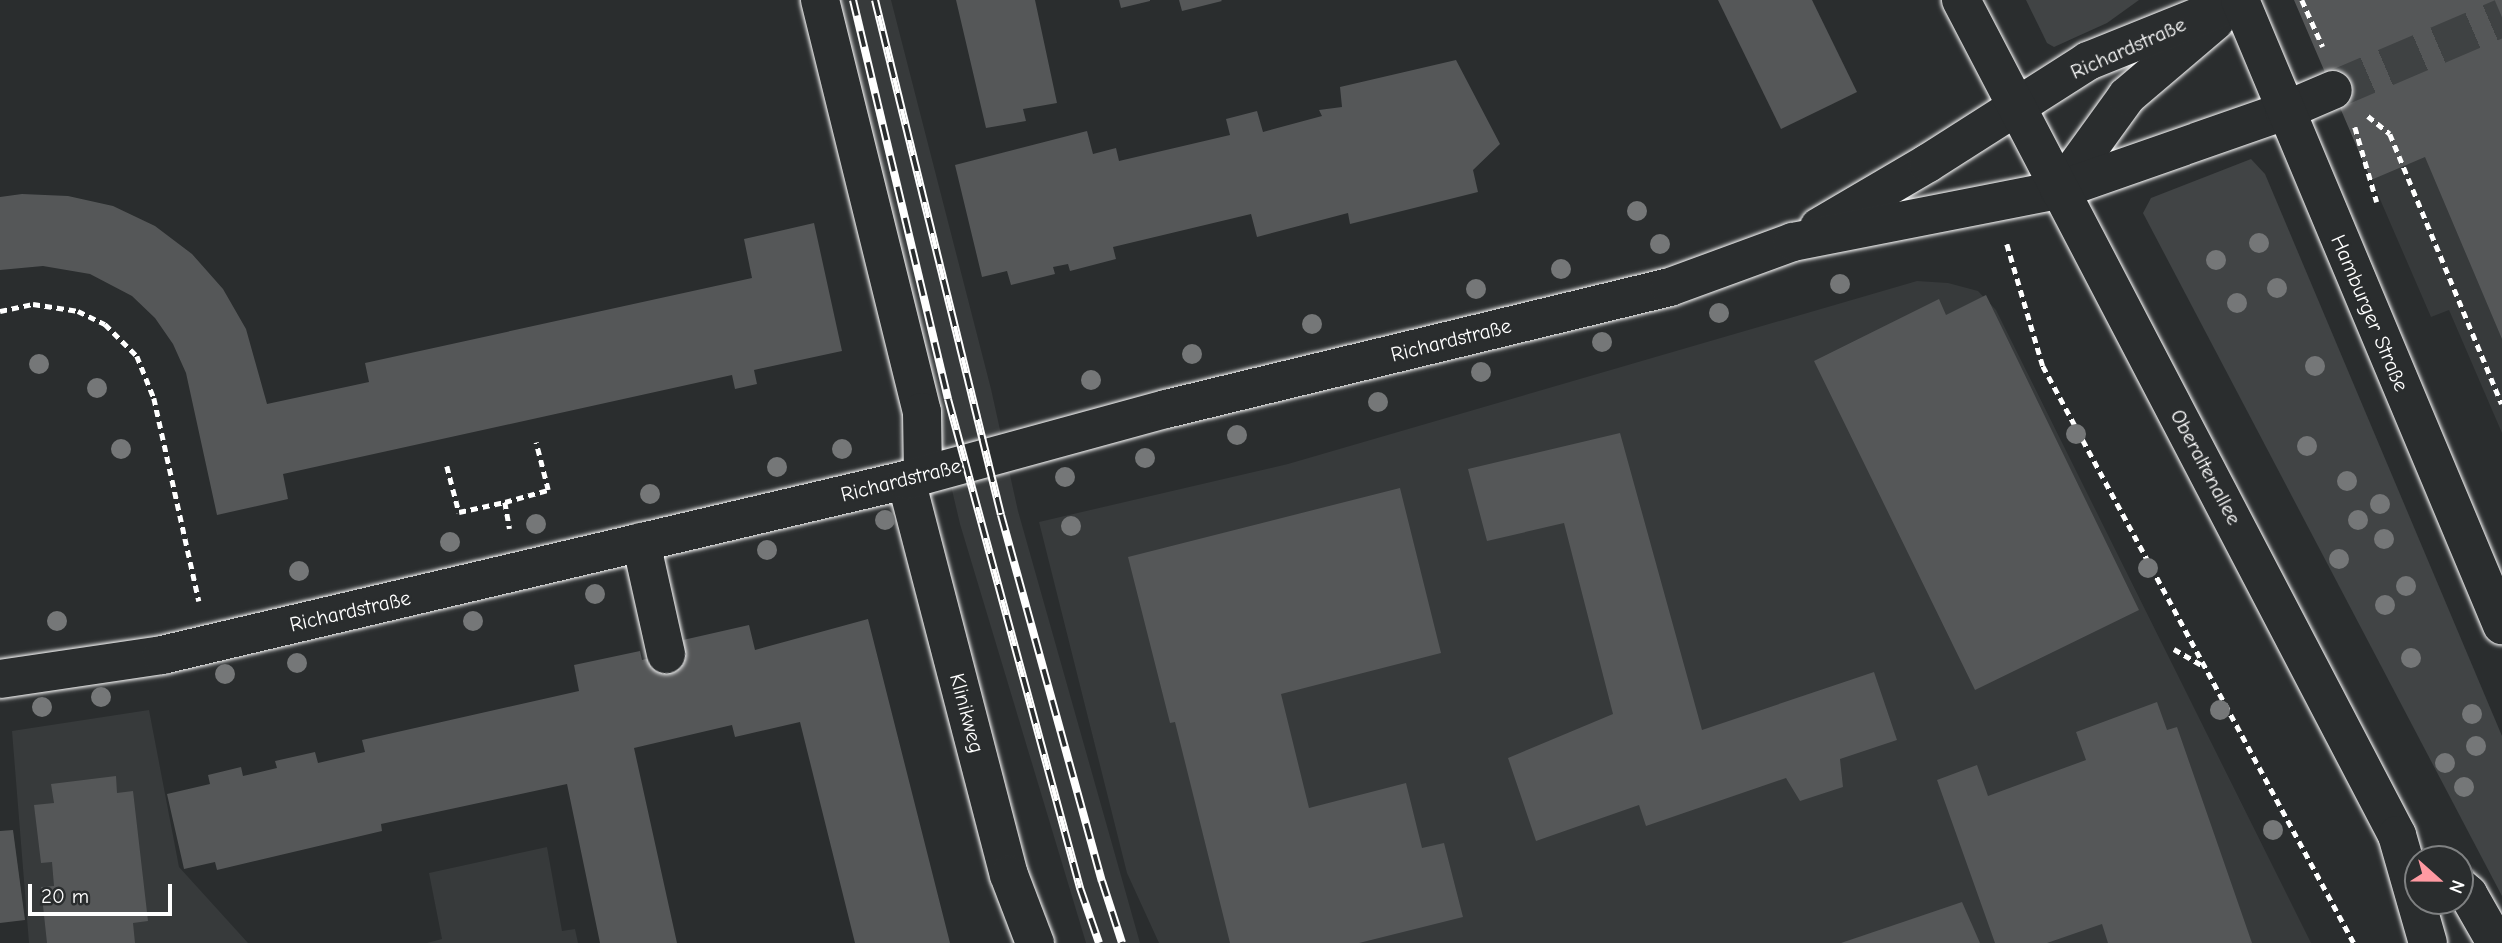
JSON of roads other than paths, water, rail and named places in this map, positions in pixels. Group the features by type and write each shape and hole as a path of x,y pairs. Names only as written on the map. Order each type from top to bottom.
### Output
{"street":[{"name":"Klinikweg","path":"820,0 922,412 914,478 1009,875 1035,943"},
{"name":"Oberaltenallee","path":"1961,0 2397,835 2428,943"},
{"name":"Richardstraße","path":"1793,242 1928,163 2088,61 2240,0"},
{"name":"Richardstraße","path":"2059,190 2127,96 2240,0"},
{"name":"Hamburger Straße","path":"2240,0 2284,111 2502,625"},
{"name":"Richardstraße","path":"0,679 122,663 209,644 914,478 1166,409 1670,287 1793,242 2059,190 2284,111 2333,90"},
{"path":"641,542 666,654"},
{"path":"2397,835 2410,845"},
{"path":"2474,904 2496,943"}],"tunnel":[{"path":"2333,90 2502,18"}],"railway":[{"path":"853,0 948,399 1080,888 1099,943"},
{"path":"875,0 1001,515 1102,881 1122,943"}]}
